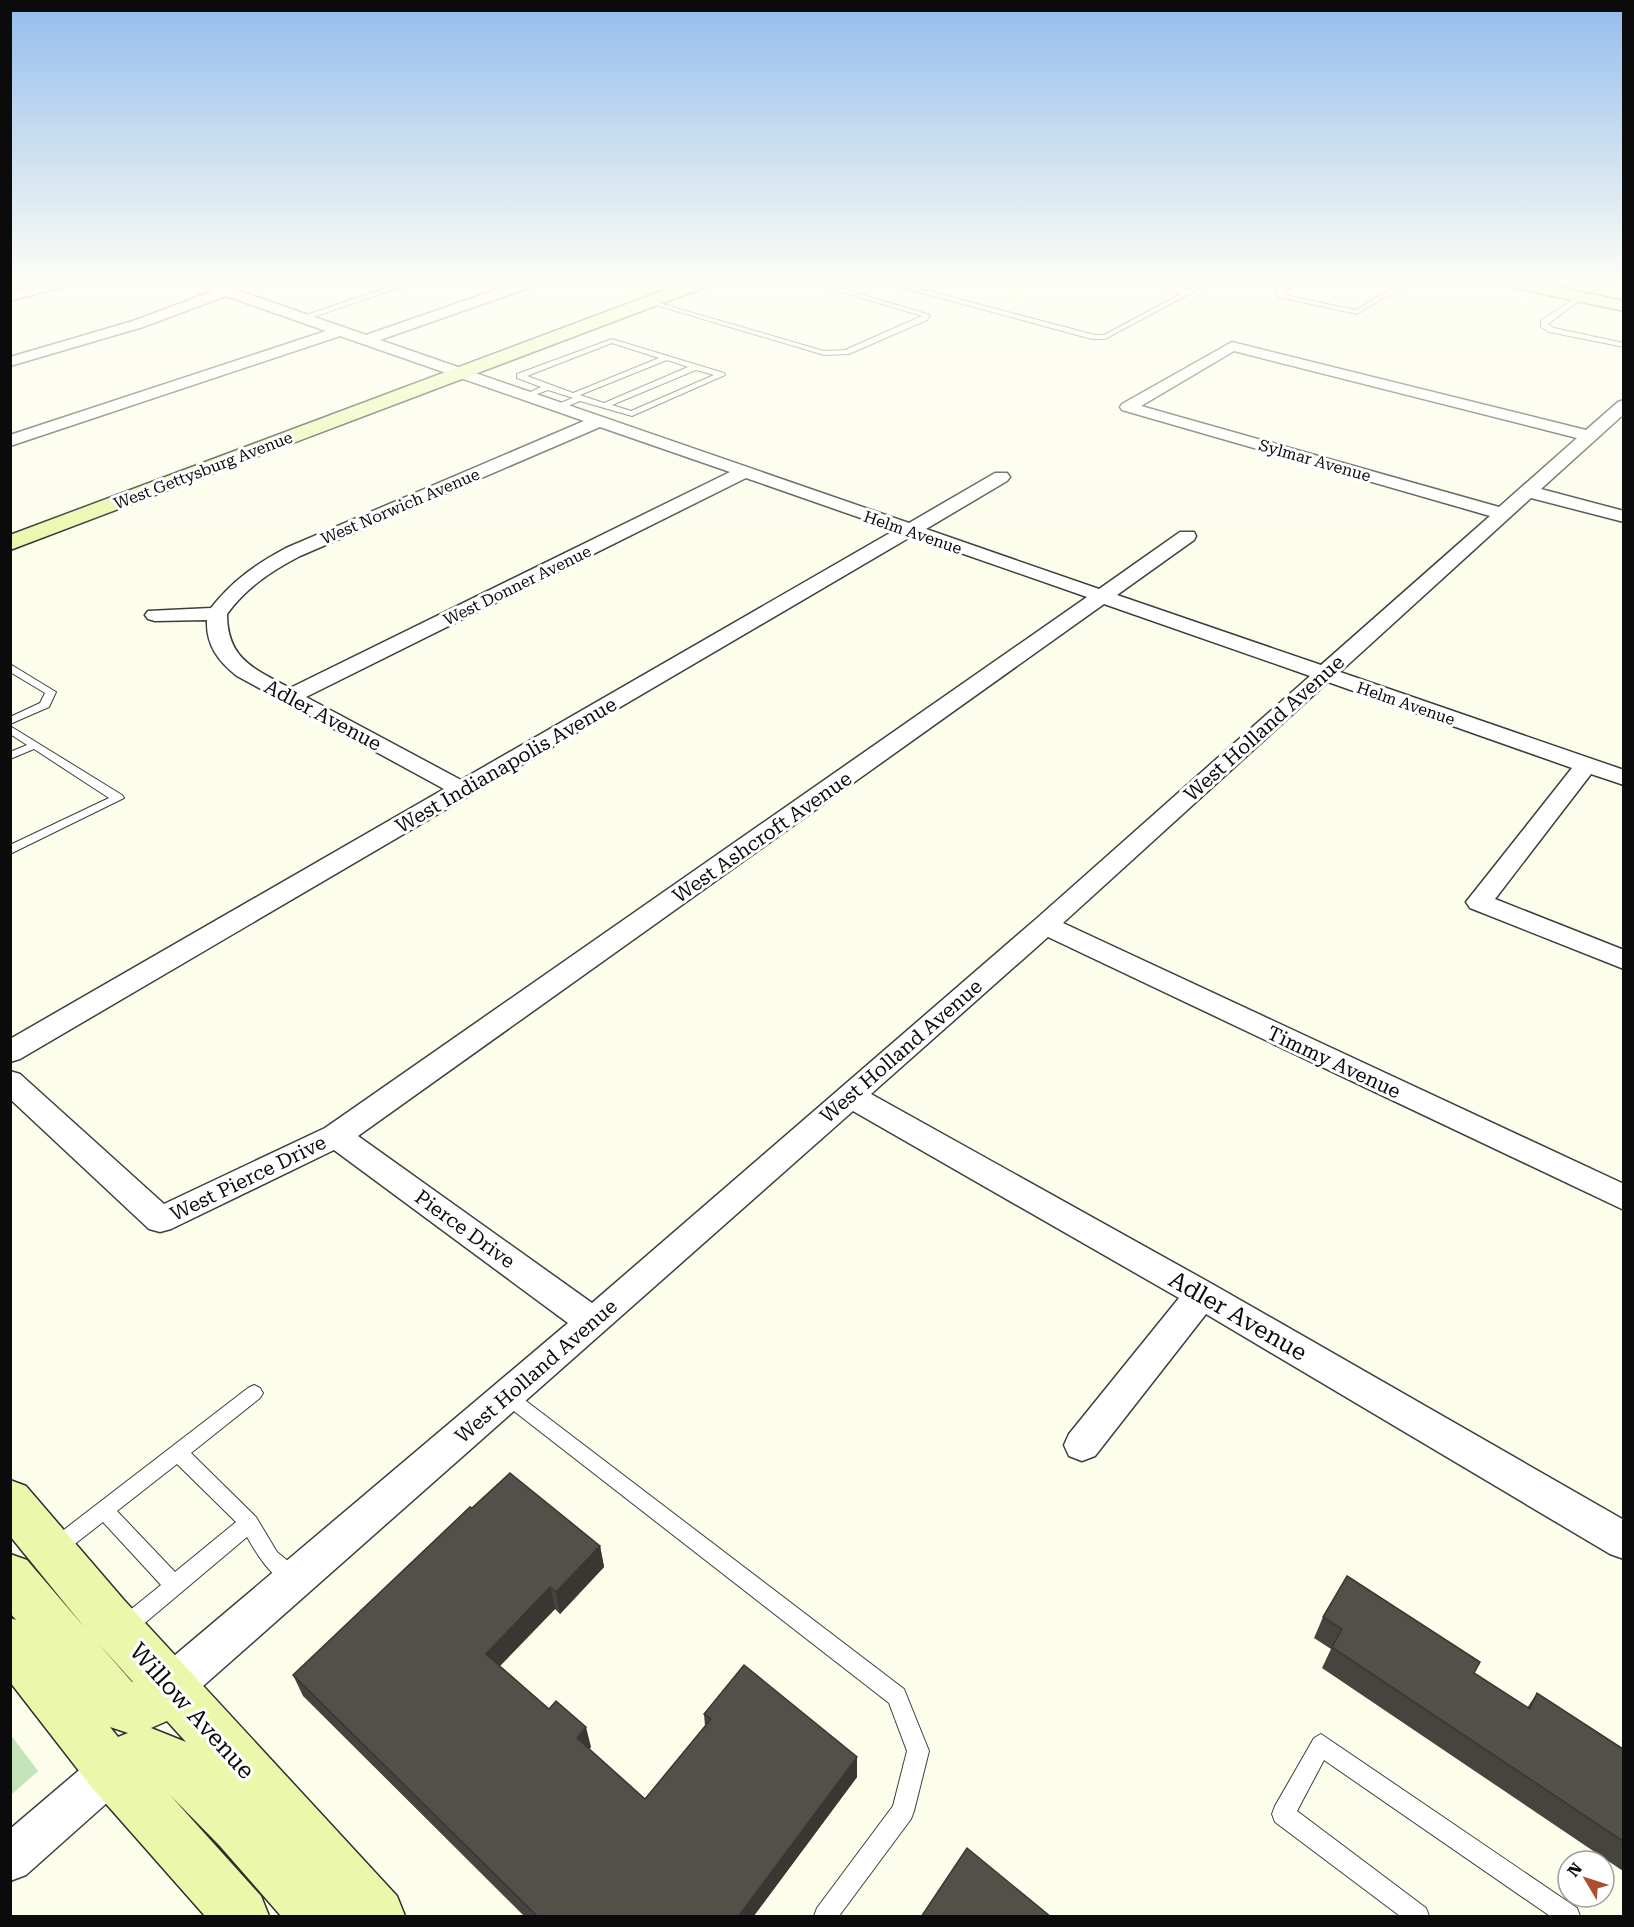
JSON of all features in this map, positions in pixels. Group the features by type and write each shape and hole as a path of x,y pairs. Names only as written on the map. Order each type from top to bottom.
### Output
{"street":[{"path":"10,441 214,373"},
{"name":"Helm Avenue","path":"459,373 526,396 571,400 745,472 1623,778"},
{"name":"West Gettysburg Avenue","path":"10,543 459,373"},
{"name":"Sylmar Avenue","path":"1186,373 1128,407 1503,514"},
{"name":"Sylmar Avenue","path":"1339,373 1588,436"},
{"name":"West Holland Avenue","path":"170,1688 1045,926 1623,405"},
{"name":"West Norwich Avenue","path":"217,614 231,593 257,571 293,552 602,413"},
{"name":"West Donner Avenue","path":"289,697 745,472"},
{"name":"West Indianapolis Avenue","path":"10,1052 1001,477"},
{"path":"1527,491 1623,517"},
{"name":"West Ashcroft Avenue","path":"336,1136 1187,536"},
{"path":"155,615 217,614"},
{"name":"Adler Avenue","path":"217,614 216,633 223,650 236,666 463,790"},
{"path":"1586,765 1479,902 1623,960"},
{"name":"Timmy Avenue","path":"1045,926 1623,1198"},
{"name":"West Pierce Drive","path":"10,1081 160,1220 336,1136"},
{"name":"Adler Avenue","path":"850,1096 1202,1295 1623,1541"},
{"name":"Pierce Drive","path":"336,1136 593,1322"},
{"path":"1082,1445 1202,1295"},
{"name":"Willow Avenue","path":"10,1502 170,1688 377,1917"},
{"path":"10,1576 117,1704 128,1709 139,1709 170,1688"},
{"path":"10,1642 112,1770 241,1917"},
{"path":"10,1859 129,1757 153,1754 174,1766 217,1804 317,1917"}],"lane":[{"path":"528,373 520,376 548,387 571,400 632,373"},
{"path":"602,413 684,373"},
{"path":"602,413 632,414 721,375 715,373"},
{"path":"526,396 548,387"},
{"path":"10,667 51,692 45,705 10,721"},
{"path":"10,729 118,798 10,850"},
{"path":"10,756 35,745"},
{"path":"52,1551 254,1393"},
{"path":"507,1395 897,1696 918,1751 903,1811 825,1917"},
{"path":"178,1452 249,1522 270,1558 295,1581"},
{"path":"104,1510 174,1585"},
{"path":"120,1631 249,1522"},
{"path":"1418,1917 1283,1814 1321,1744 1569,1917"}],"green space":[{"path":"10,1734 38,1771 11,1795 10,1795"}],"building":[{"path":"510,1473 600,1546 556,1592 550,1587 486,1654 549,1709 556,1701 586,1727 577,1738 645,1799 711,1719 704,1714 744,1665 857,1757 738,1917 538,1917 293,1675 470,1507 472,1508"},
{"path":"1347,1576 1480,1662 1474,1673 1530,1709 1537,1693 1623,1749 1623,1841 1332,1647 1342,1629 1323,1617"},
{"path":"967,1848 1051,1917 921,1917"}]}
